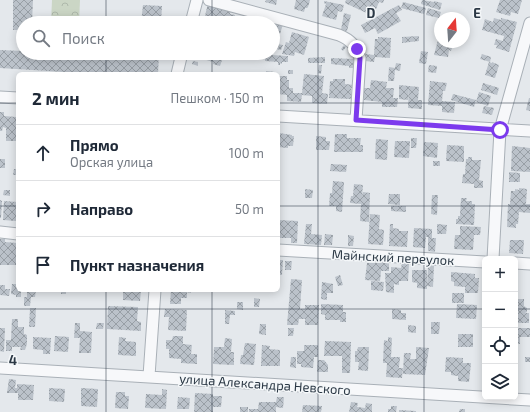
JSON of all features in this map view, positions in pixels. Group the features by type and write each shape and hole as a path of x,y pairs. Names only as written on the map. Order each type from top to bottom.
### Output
{"street":[{"path":"192,16 197,0"},
{"path":"209,0 268,16"},
{"path":"280,19 339,35 351,41 357,49 360,58 356,120"},
{"path":"493,256 500,130 530,23"},
{"path":"177,72 180,60"},
{"path":"0,97 16,98"},
{"path":"280,116 530,131"},
{"path":"0,232 16,234"},
{"name":"Майнский переулок","path":"280,250 482,262"},
{"path":"518,263 530,264"},
{"path":"149,376 155,292"},
{"name":"улица Александра Невского","path":"0,368 482,397"},
{"name":"улица Александра Невского","path":"518,399 530,400"}],"green space":[{"path":"52,0 80,0 79,16 51,16"}],"building":[{"path":"13,0 33,0 32,16 16,16 16,30 13,30"},
{"path":"266,0 277,0 276,5 265,2"},
{"path":"296,0 310,0 308,7 305,8 304,12 294,9"},
{"path":"346,0 384,0 383,3 379,2 373,16 345,3"},
{"path":"422,0 442,3 440,10 421,4"},
{"path":"500,0 522,0 518,14 511,12 510,16 496,12"},
{"path":"324,1 344,5 342,12 338,11 336,20 322,16 326,4"},
{"path":"403,2 426,8 424,14 401,8"},
{"path":"208,3 231,10 230,14 235,15 235,16 205,16"},
{"path":"143,5 162,6 161,16 142,16"},
{"path":"399,5 402,10 396,13 401,21 378,34 375,28 365,33 361,25"},
{"path":"428,8 441,12 434,12 434,17 426,15"},
{"path":"344,13 351,15 347,31 341,30"},
{"path":"494,18 517,22 509,52 496,48 497,45 494,45 496,39 503,41 504,36 482,30 485,19 493,22"},
{"path":"280,23 283,24 280,34"},
{"path":"292,32 309,37 304,55 295,52 294,56 282,54 286,42 289,43"},
{"path":"419,36 419,41 402,43 402,37"},
{"path":"378,37 391,38 390,58 375,57 374,62 365,61 366,54 374,55 375,39 378,39"},
{"path":"280,44 283,45 280,50"},
{"path":"344,45 346,47 343,51 341,49"},
{"path":"436,48 452,48 451,51 449,50 448,57 434,55"},
{"path":"0,50 16,51 16,60 159,60 158,72 65,72 0,68"},
{"path":"421,51 428,52 426,64 419,63"},
{"path":"482,54 491,57 490,62 480,59"},
{"path":"280,56 288,56 288,62 282,62 280,65 278,65 278,62 265,61 280,60"},
{"path":"325,57 325,63 308,63 308,58"},
{"path":"331,58 354,59 354,68 331,64"},
{"path":"206,60 222,60 220,66 213,64 213,62"},
{"path":"193,61 198,62 198,66 192,64"},
{"path":"489,62 499,65 495,78 485,75"},
{"path":"396,63 401,64 400,71 395,70 394,81 388,81 389,67 395,68"},
{"path":"319,65 322,65 321,74 318,73"},
{"path":"429,65 437,66 436,73 428,72"},
{"path":"288,70 293,70 293,74 288,74"},
{"path":"304,74 324,76 322,93 328,94 327,104 312,103 312,96 302,95 301,102 287,101 287,95 280,94 280,76 287,76 287,80 289,80 289,88 293,88 293,93 302,93"},
{"path":"333,79 345,79 345,84 354,85 353,88 351,88 351,99 329,98 330,81 333,81"},
{"path":"371,80 387,82 386,88 394,88 393,98 398,98 397,107 382,107 382,102 364,100 364,88 370,88"},
{"path":"430,81 447,83 445,91 443,91 442,101 455,102 454,113 442,112 442,106 428,105"},
{"path":"483,83 499,88 497,95 481,90"},
{"path":"399,85 409,86 408,100 399,99"},
{"path":"409,86 419,87 418,100 422,100 422,109 408,108"},
{"path":"479,92 491,96 488,106 476,102"},
{"path":"453,94 476,100 474,107 451,100"},
{"path":"530,98 530,111 526,110"},
{"path":"484,106 494,108 492,115 482,113"},
{"path":"0,112 4,112 4,116 16,117 16,141 6,141 6,128 3,127 2,131 0,131"},
{"path":"280,133 294,136 293,146 288,146 288,148 280,147"},
{"path":"335,134 347,134 347,138 361,138 360,145 363,145 363,152 334,152"},
{"path":"316,136 326,137 326,141 330,141 329,150 316,150"},
{"path":"411,138 417,138 416,148 411,148"},
{"path":"376,139 388,140 387,160 375,159"},
{"path":"395,141 410,141 409,158 394,157"},
{"path":"424,142 438,143 437,158 423,156"},
{"path":"447,145 464,146 464,162 446,161"},
{"path":"512,146 530,148 530,172 511,171"},
{"path":"468,157 472,157 472,160 481,160 479,180 483,181 483,188 474,188 474,184 462,183 463,174 465,174 466,159 468,159"},
{"path":"0,159 5,159 5,168 0,168"},
{"path":"433,161 440,161 440,166 433,166"},
{"path":"331,164 347,165 346,172 330,171"},
{"path":"14,169 16,169 16,175 13,175"},
{"path":"509,172 520,173 520,182 509,182"},
{"path":"333,181 344,182 342,212 336,211 336,206 329,206"},
{"path":"354,184 363,185 362,196 363,192 370,193 369,222 360,221 361,204 350,203 351,196 353,196"},
{"path":"519,188 527,189 526,204 530,204 530,213 519,212 518,224 516,224 516,228 507,227 508,204 510,204 511,191 515,191 515,189 519,190"},
{"path":"305,189 313,190 312,198 305,198"},
{"path":"4,190 10,190 10,196 3,195"},
{"path":"389,194 400,194 400,205 388,204"},
{"path":"432,195 438,195 437,215 431,214"},
{"path":"461,198 467,198 466,201 472,201 472,204 475,204 474,225 456,224 456,219 460,216"},
{"path":"0,200 2,201 1,218 0,218"},
{"path":"4,201 16,202 16,221 3,220"},
{"path":"391,206 406,206 406,212 391,211"},
{"path":"370,214 380,215 379,229 384,230 383,245 368,244"},
{"path":"280,220 298,221 297,243 291,243 291,238 280,238"},
{"path":"306,224 312,224 311,234 322,235 321,245 304,244"},
{"path":"390,224 393,224 393,228 399,229 399,231 408,231 407,247 389,246"},
{"path":"437,224 447,225 446,234 437,234"},
{"path":"460,226 481,227 480,235 474,235 473,250 454,249 455,235 460,235"},
{"path":"414,228 432,229 432,238 436,238 435,252 428,251 428,237 426,237 425,248 413,247"},
{"path":"325,234 333,235 332,245 324,245"},
{"path":"348,235 354,236 353,246 348,246"},
{"path":"0,239 5,239 5,242 16,243 16,265 0,265"},
{"path":"510,240 524,240 523,254 509,253"},
{"path":"280,260 283,260 282,275 280,275"},
{"path":"285,261 292,261 291,270 285,270"},
{"path":"367,263 389,263 389,271 381,271 380,281 365,280"},
{"path":"402,263 409,264 408,281 399,281 399,285 394,284 394,293 386,292 385,273 391,273 391,267 401,268"},
{"path":"428,266 434,266 433,287 427,286"},
{"path":"412,270 427,270 427,289 417,288 417,283 412,282"},
{"path":"451,272 475,274 475,278 479,278 478,293 465,293 465,287 454,286 454,282 451,281"},
{"path":"340,275 343,285 338,286 335,277"},
{"path":"291,279 302,280 300,309 305,309 305,305 319,305 318,325 305,325 305,319 299,319 298,325 287,325"},
{"path":"371,281 384,282 383,291 371,290"},
{"path":"322,282 333,284 333,293 327,293 327,300 321,299"},
{"path":"12,284 16,284 16,292 21,292 21,297 16,297 16,295 11,294"},
{"path":"0,285 5,285 5,289 10,289 9,296 0,295"},
{"path":"27,292 36,292 35,297 31,297 30,306 24,306 24,297 27,297"},
{"path":"123,292 141,292 140,301 123,300"},
{"path":"171,292 187,292 187,298 181,298 181,304 170,304"},
{"path":"452,293 464,293 464,303 452,303"},
{"path":"254,298 260,299 259,307 254,307"},
{"path":"518,299 524,299 524,306 527,308 527,312 525,313 529,313 529,323 518,323"},
{"path":"237,302 243,302 243,310 237,309"},
{"path":"321,304 343,305 343,312 346,312 346,322 340,322 340,320 325,320 325,315 321,314"},
{"path":"457,304 477,305 476,319 456,318"},
{"path":"108,306 138,307 137,321 141,322 141,331 107,329"},
{"path":"30,308 36,308 35,327 29,327"},
{"path":"165,309 187,310 186,331 168,330 169,317 164,317"},
{"path":"392,309 401,310 401,313 406,313 406,320 392,319"},
{"path":"225,310 235,311 235,315 230,315 229,324 225,324"},
{"path":"12,319 18,319 18,327 24,327 24,334 27,335 25,350 20,350 21,347 12,347 12,351 6,351 6,340 11,340"},
{"path":"431,322 440,322 439,334 431,334"},
{"path":"75,323 80,323 80,331 92,332 91,353 79,353 80,338 74,338"},
{"path":"97,323 104,323 103,329 96,329"},
{"path":"260,324 266,324 266,335 259,334"},
{"path":"408,325 416,326 416,333 408,332"},
{"path":"0,328 5,328 4,352 0,351"},
{"path":"288,328 294,328 293,336 288,336"},
{"path":"518,328 530,328 530,337 520,337 520,344 518,344"},
{"path":"458,334 473,334 473,347 458,347"},
{"path":"55,336 69,337 68,352 54,351"},
{"path":"173,336 183,336 183,344 192,345 191,354 197,354 197,364 181,363 181,359 169,358 169,349 166,349 166,340 172,340"},
{"path":"33,337 51,338 50,354 43,354 43,350 33,349"},
{"path":"119,337 126,338 125,341 136,342 136,356 118,355"},
{"path":"388,337 392,338 391,357 400,357 399,368 403,368 402,378 386,377 387,363 383,363 384,340 388,341"},
{"path":"225,338 232,339 231,352 234,352 234,365 213,364 214,347 224,347"},
{"path":"325,341 351,342 350,373 342,373 342,356 324,356"},
{"path":"245,343 256,344 254,365 240,364"},
{"path":"262,345 270,346 269,349 280,350 280,366 261,366"},
{"path":"304,345 318,345 318,357 314,357 313,368 301,367 301,364 297,364 297,351 304,351"},
{"path":"358,347 369,347 368,371 358,370 359,362 355,362 355,351 357,351"},
{"path":"416,347 429,348 425,375 403,374 404,353 411,353 410,359 416,359"},
{"path":"291,357 296,357 296,368 290,367"},
{"path":"446,357 463,358 463,363 471,363 469,382 458,381 458,376 451,375 451,372 445,372"},
{"path":"525,357 530,357 530,362 525,362"},
{"path":"318,360 324,360 328,365 328,372 317,372"},
{"path":"9,379 16,380 15,388 17,388 17,384 34,385 33,400 18,400 18,393 7,393"},
{"path":"49,388 65,389 64,402 49,401"},
{"path":"81,388 98,389 97,407 81,406"},
{"path":"162,389 167,390 166,409 145,408 146,394 162,395"},
{"path":"116,392 125,392 125,396 129,396 128,409 115,408"},
{"path":"195,393 222,396 221,407 213,407 213,412 194,412"},
{"path":"178,397 190,398 189,409 177,409"},
{"path":"277,397 284,397 283,408 276,407 276,412 249,412 249,409 258,409 259,402 276,402"},
{"path":"351,402 358,403 357,407 365,408 366,403 372,404 372,412 349,412"},
{"path":"303,405 322,406 321,412 302,412"},
{"path":"391,406 397,406 396,412 388,412 388,409 391,409"},
{"path":"240,407 248,407 248,412 240,412"},
{"path":"460,409 465,409 465,412 459,412"},
{"path":"399,410 416,411 416,412 399,412"}],"route":[{"path":"357,49 360,58 356,120 500,130"}]}
